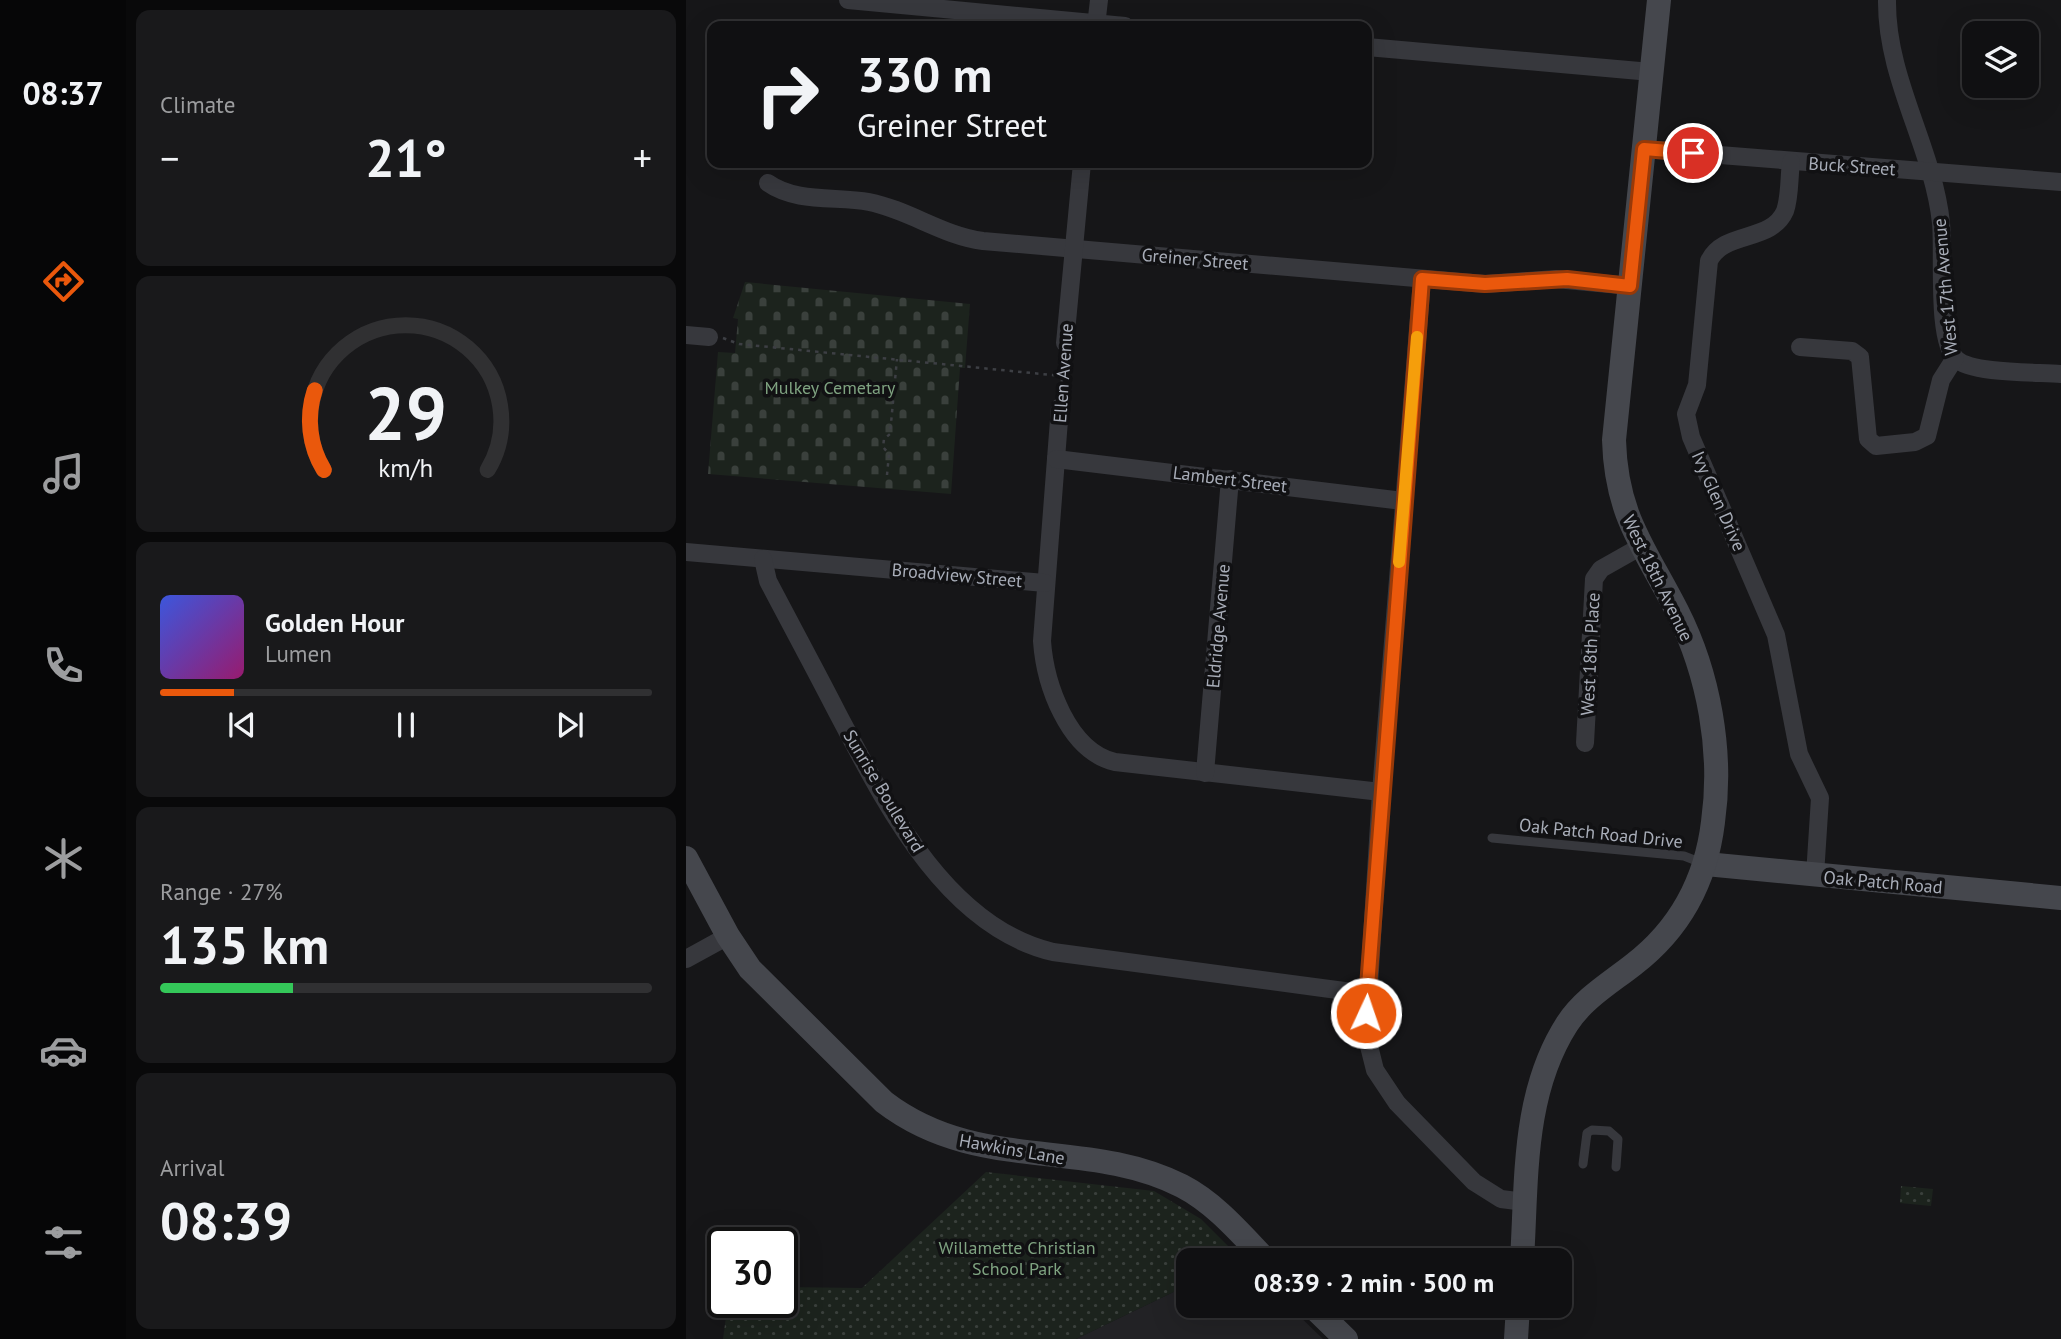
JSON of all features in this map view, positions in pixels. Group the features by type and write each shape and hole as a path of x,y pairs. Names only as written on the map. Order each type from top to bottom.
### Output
{"main road":[{"name":"West 18th Avenue","path":"1522,1248 1535,1098 1542,1072 1555,1043 1585,1003 1654,948 1687,905 1706,864 1716,781 1711,716 1687,633 1640,547 1619,492 1615,464 1614,440 1659,0"},
{"name":"Hawkins Lane","path":"686,858 728,936 766,986 903,1117 940,1135 975,1146 1121,1166 1161,1177 1184,1187 1209,1205 1254,1248"},
{"name":"Oak Patch Road","path":"1706,864 2061,898"},
{"path":"1324,1318 1346,1339"},
{"path":"1516,1339 1517,1318"}],"street":[{"path":"848,0 1056,21"},
{"path":"1096,21 1099,0"},
{"name":"West 17th Avenue","path":"1801,347 1857,353 1862,363 1869,443 1876,446 1915,442 1927,436 1941,380 1955,358 1947,340 1941,225 1929,172 1896,71 1886,0"},
{"path":"1372,47 1651,72"},
{"name":"Buck Street","path":"1644,149 2061,182"},
{"name":"Ivy Glen Drive","path":"1791,162 1786,205 1780,219 1767,229 1721,246 1709,261 1697,385 1686,414 1691,437 1776,635 1798,754 1820,798 1815,875"},
{"name":"Ellen Avenue","path":"1065,343 1081,168"},
{"name":"Greiner Street","path":"768,183 790,194 885,205 966,238 1485,284 1567,279 1630,286"},
{"path":"1422,279 1367,994 1369,1054 1375,1070 1397,1103 1474,1182 1501,1199 1525,1202"},
{"path":"686,335 709,337"},
{"path":"1955,358 1970,366 2061,374"},
{"name":"Ellen Avenue","path":"1045,583 1060,407"},
{"name":"Lambert Street","path":"1056,459 1404,501"},
{"name":"Eldridge Avenue","path":"1205,773 1230,479"},
{"name":"West 18th Place","path":"1585,743 1594,579 1601,569 1640,547"},
{"name":"Broadview Street","path":"686,552 1045,583 1042,632 1045,669 1070,726 1083,745 1106,760 1381,792"},
{"name":"Sunrise Boulevard","path":"764,559 763,570 768,581 873,780 904,830 952,889 998,930 1019,942 1053,952 1367,994"},
{"path":"686,959 728,936"}],"lane":[{"name":"Oak Patch Road Drive","path":"1493,838 1684,856 1706,864"},
{"path":"1583,1164 1587,1133 1591,1130 1609,1130 1618,1139 1616,1167"}],"path":[{"path":"709,337 739,344 1062,376"},
{"name":"Ellen Avenue","path":"1060,407 1065,343"},
{"path":"887,475 889,454 883,447 884,439 890,434 897,359"}],"shaded area":[{"path":"1176,1291 1176,1318 1301,1318 1323,1339 1076,1339"}],"green space":[{"name":"Mulkey Cemetary","path":"745,282 970,304 965,368 960,368 951,494 708,474 718,352 735,353 738,319 733,318"},
{"name":"Willamette Christian School Park","path":"986,1172 1154,1191 1201,1219 1230,1248 1176,1248 1176,1291 1076,1339 723,1339 726,1318 798,1318 798,1287 862,1288"},
{"path":"1901,1186 1933,1189 1931,1206 1900,1203"}],"slow traffic":[{"path":"1399,562 1417,337"}],"route":[{"path":"1366,1013 1422,279 1485,284 1567,279 1630,286 1644,149 1693,153"}]}
